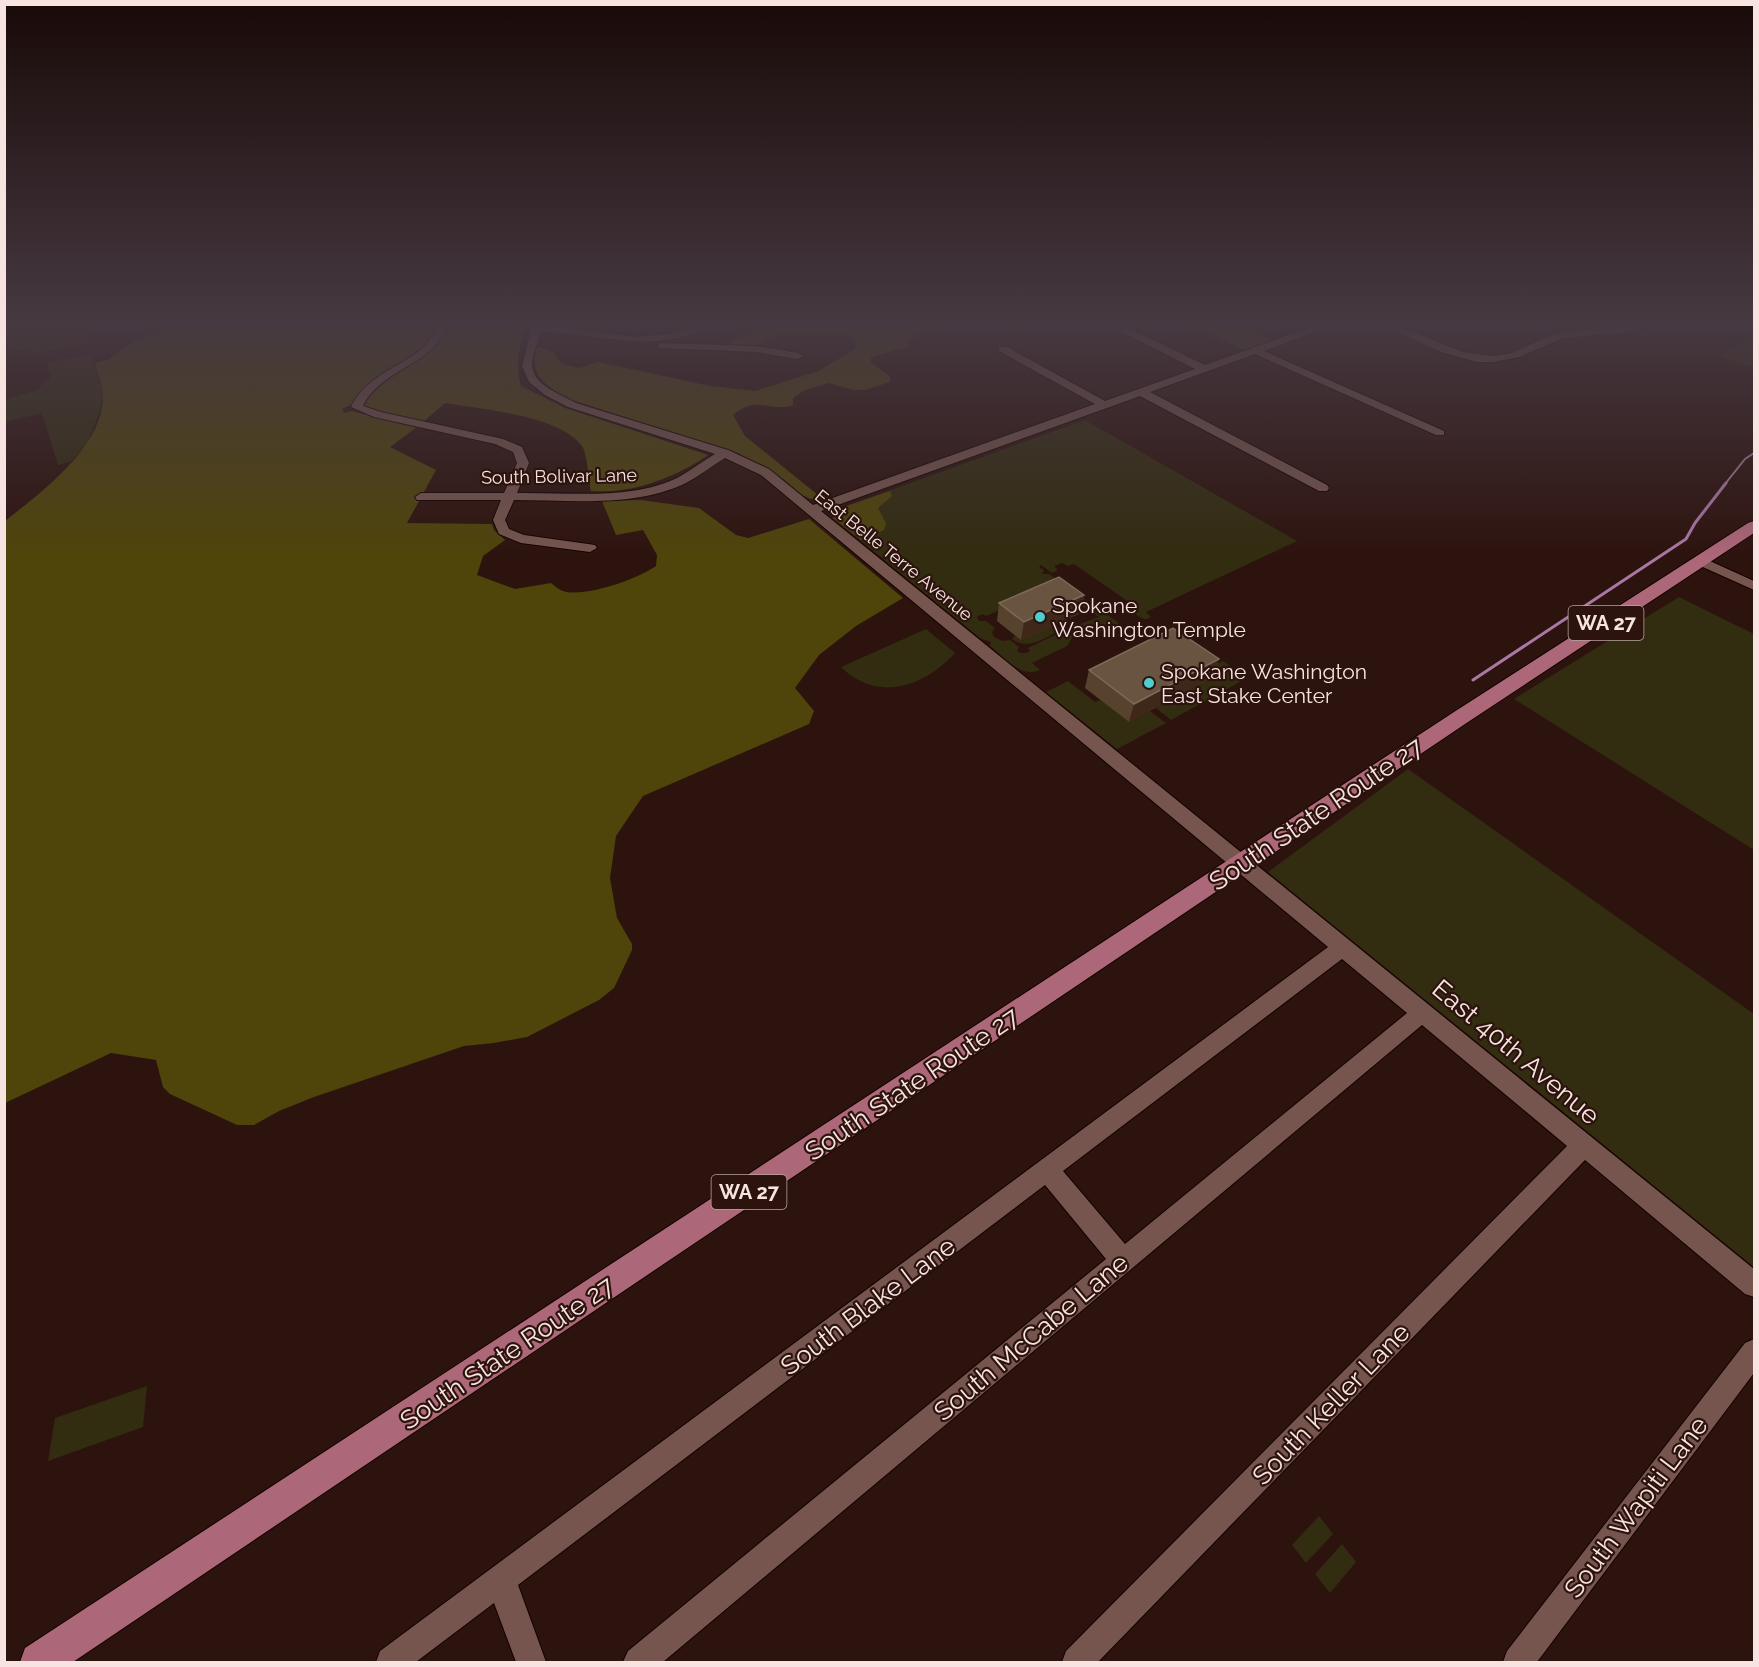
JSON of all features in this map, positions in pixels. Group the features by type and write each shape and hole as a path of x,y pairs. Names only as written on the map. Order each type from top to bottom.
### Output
{"main road":[{"name":"South State Route 27","path":"39,1662 865,1116 1240,864 1755,526"}],"street":[{"path":"361,401 357,407 378,416 499,441 518,450 523,463 499,520 504,531 521,539 590,548"},
{"name":"East Belle Terre Avenue","path":"564,401 724,453 765,472 1240,864"},
{"path":"1096,401 1104,405"},
{"path":"812,510 1116,401"},
{"path":"1158,401 1323,488"},
{"path":"1368,401 1440,433"},
{"name":"South Bolivar Lane","path":"421,497 613,496 650,491 682,480 724,453"},
{"path":"1701,561 1755,586"},
{"name":"East 40th Avenue","path":"1240,864 1424,1012 1755,1285"},
{"name":"South Blake Lane","path":"392,1662 1343,947"},
{"name":"South McCabe Lane","path":"639,1662 1424,1012"},
{"name":"South Keller Lane","path":"1077,1662 1584,1145"},
{"path":"1048,1171 1124,1260"},
{"name":"South Wapiti Lane","path":"1518,1662 1755,1352"},
{"path":"501,1581 531,1662"}],"shaded area":[{"path":"4,401 102,401 87,445 71,461 58,465 42,413 5,422"},
{"path":"102,401 551,401 565,408 708,455 682,471 652,483 622,490 591,491 587,461 582,446 571,435 538,420 445,403 422,423 368,411 355,403 342,409 344,413 351,411 417,427 390,447 436,470 407,523 492,524 494,530 505,540 483,556 477,575 515,589 551,583 561,590 572,592 597,590 637,576 656,566 657,555 643,530 616,535 602,501 641,500 699,508 736,535 748,538 809,519 903,598 856,626 819,655 795,688 814,711 809,724 643,796 616,836 610,878 617,918 632,944 632,950 614,988 599,1000 527,1037 464,1046 314,1097 279,1111 254,1125 237,1125 170,1094 163,1087 156,1060 111,1053 5,1103 5,521 68,466 94,432 101,413"},
{"path":"575,401 793,401 793,405 785,407 750,406 733,415 745,436 823,499 811,499 802,495 783,479 738,453"},
{"path":"1085,420 1297,541 1146,612 1151,617 1147,619 1134,613 1139,609 1074,564 1068,566 1062,563 1054,566 1058,570 1052,573 1041,565 1039,567 1044,570 1042,574 1049,574 1081,596 1020,601 986,616 982,614 977,617 979,621 986,621 995,628 992,632 994,637 1002,641 1010,640 1019,647 1017,651 1022,653 1030,651 1028,648 1057,634 1073,636 1067,646 1032,663 1040,670 1026,672 1013,666 990,646 991,642 980,638 833,518 833,513 838,509"},
{"path":"890,491 892,496 878,508 886,523 884,530 861,540 833,518 833,513 838,509"},
{"path":"1679,597 1754,634 1754,850 1514,699"},
{"path":"1083,598 1119,623 1091,633 1074,631 1077,625 1099,617 1075,602"},
{"path":"1054,625 1062,629 1037,642 1024,644 1012,639 1015,635"},
{"path":"926,629 955,653 943,665 915,682 885,687 870,685 855,678 841,667"},
{"path":"1223,661 1247,678 1171,720 1156,708 1212,677 1204,671"},
{"path":"1068,681 1095,702 1101,700 1129,722 1150,711 1166,723 1117,749 1046,692"},
{"path":"1408,769 1754,1014 1754,1267 1268,872"},
{"path":"147,1386 143,1427 48,1461 55,1418"},
{"path":"1319,1516 1333,1534 1306,1563 1292,1545"},
{"path":"1342,1544 1356,1562 1330,1593 1315,1574"}],"building":[{"path":"1059,577 1084,595 1024,622 999,603"},
{"path":"1173,628 1219,659 1134,704 1089,670"}],"waterway":[{"path":"1725,484 1745,459 1754,453"},
{"path":"1473,680 1686,539 1695,523 1726,483"}],"place":[{"name":"Spokane Washington Temple","path":"1040,617"},
{"name":"Spokane Washington East Stake Center","path":"1149,683"}]}
